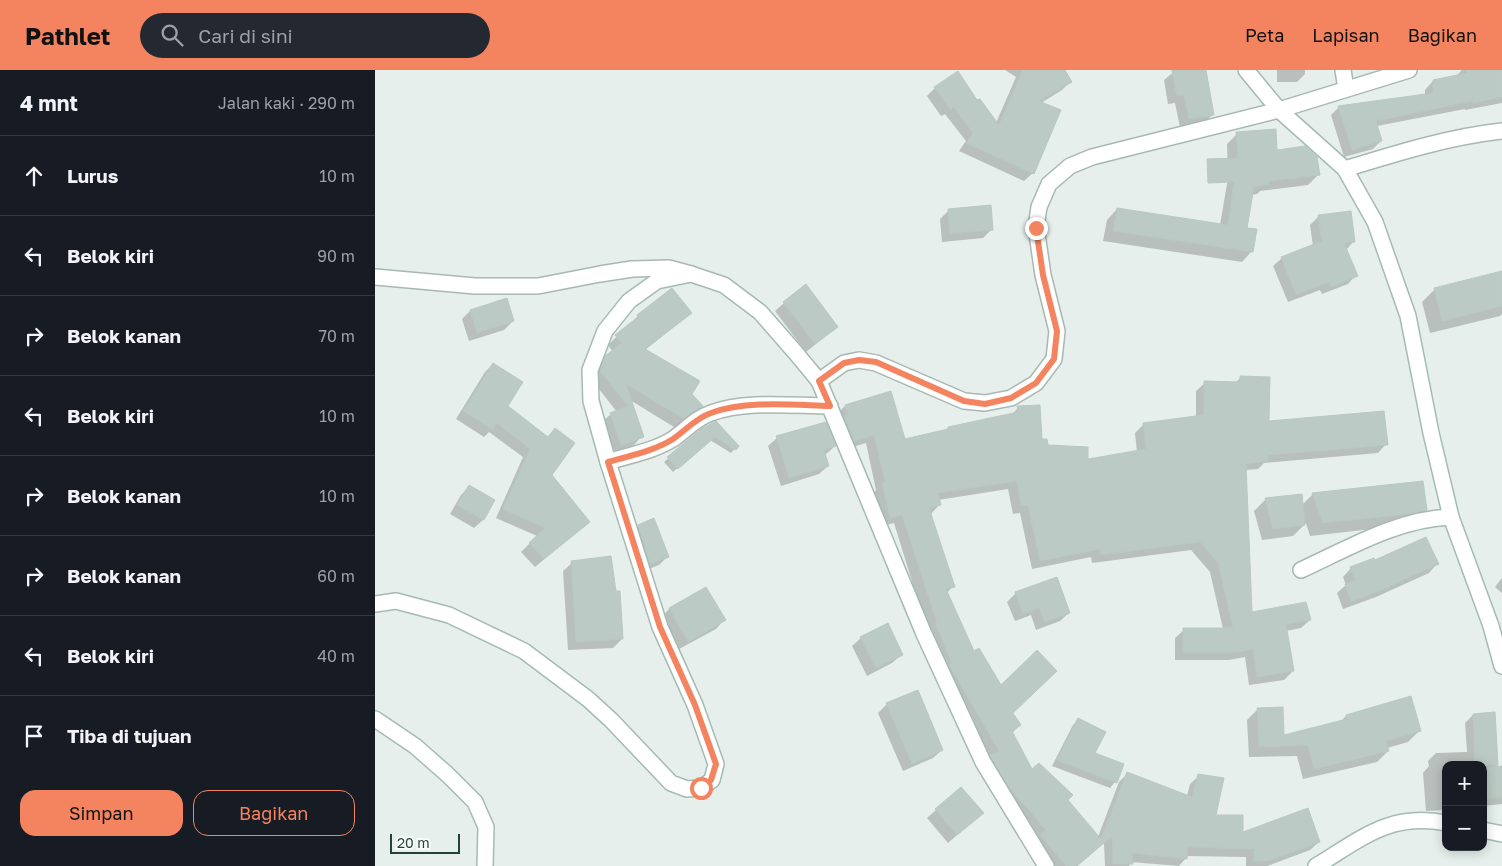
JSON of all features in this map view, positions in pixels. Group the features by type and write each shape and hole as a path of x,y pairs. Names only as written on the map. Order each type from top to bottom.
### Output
{"street":[{"path":"1246,70 1279,110 1345,169 1375,222 1408,316 1431,433 1451,517 1491,626 1502,666"},
{"path":"1343,70 1346,89"},
{"path":"819,381 844,363 859,360 876,362 964,401 985,404 1011,398 1036,383 1054,359 1057,331 1043,275 1036,228 1039,207 1049,184 1070,166 1092,157 1279,110 1409,70"},
{"path":"1345,169 1414,147 1475,134 1502,131"},
{"path":"375,277 475,286 538,286 632,269 669,268 724,285 760,312 819,381 924,634 983,762 1046,866"},
{"path":"375,604 396,602 449,615 524,651 588,699 611,720 671,783 687,789 701,788 711,780 716,764 695,705 660,627 608,462 591,401 590,378 590,370 605,331 629,301 657,281 691,274"},
{"path":"608,462 656,448 710,413 735,407 830,406"},
{"path":"1301,570 1393,528 1419,521 1451,517"},
{"path":"375,719 415,746 475,802 486,827 485,866"},
{"path":"1317,866 1373,831 1389,825 1409,820 1435,820 1442,822"},
{"path":"1487,831 1502,834"}],"building":[{"path":"1023,70 1065,70 1072,82 1039,101 1061,110 1034,174 966,143 973,133 954,107 950,109 934,87 958,71 977,100 980,99 999,125"},
{"path":"1172,70 1206,70 1214,115 1189,119 1184,95 1177,96"},
{"path":"1466,70 1502,70 1502,97 1376,121 1382,141 1352,150 1338,106 1433,93 1433,80 1467,73"},
{"path":"1276,129 1277,150 1305,146 1317,157 1320,175 1268,181 1269,184 1254,187 1247,228 1257,229 1253,252 1113,231 1117,208 1228,225 1234,182 1208,183 1207,159 1238,158 1236,132"},
{"path":"991,205 993,230 950,234 948,209"},
{"path":"1351,211 1355,242 1344,243 1358,276 1331,287 1329,282 1296,295 1281,257 1322,241 1318,215"},
{"path":"1502,271 1502,306 1442,321 1434,288"},
{"path":"806,284 838,327 815,344 783,302"},
{"path":"672,288 692,313 645,349 700,381 692,394 703,406 684,419 626,384 644,437 621,445 610,413 628,406 600,371 605,356 622,343 615,335"},
{"path":"507,298 514,321 477,333 470,310"},
{"path":"493,363 523,382 508,406 548,437 555,428 575,443 552,475 590,522 544,559 529,543 545,528 503,509 530,449 497,423 493,430 463,411"},
{"path":"1240,376 1270,377 1269,421 1384,411 1388,445 1268,455 1268,461 1246,464 1252,612 1306,602 1311,620 1286,624 1294,671 1257,677 1253,649 1239,652 1183,652 1183,628 1233,628 1218,563 1200,542 1101,555 1100,549 1040,561 1028,505 1021,506 1017,481 938,493 941,505 929,508 955,587 946,589 974,651 979,648 1001,685 1037,650 1057,671 1013,713 1021,725 1012,731 1032,769 1039,763 1073,795 1068,800 1101,839 1127,772 1192,797 1198,774 1224,778 1216,815 1243,815 1243,832 1308,808 1320,842 1268,861 1254,861 1254,849 1188,847 1187,859 1132,853 1133,864 1113,864 1112,836 1077,866 1066,866 1040,835 1046,830 1008,786 991,758 990,755 999,751 949,665 952,663 935,623 937,623 902,515 890,518 882,483 885,482 874,435 854,441 844,416 848,415 845,405 891,391 905,439 948,429 948,427 1018,412 1017,406 1040,405 1042,439 1047,439 1048,445 1088,447 1088,459 1146,449 1143,423 1204,415 1204,381 1240,382"},
{"path":"716,421 739,446 736,450 715,437 678,469 667,457 701,429"},
{"path":"826,422 836,446 824,450 829,466 789,478 776,436"},
{"path":"1423,481 1427,510 1408,514 1323,523 1312,493"},
{"path":"469,485 495,500 484,520 457,505"},
{"path":"1302,494 1305,525 1273,529 1265,498"},
{"path":"654,518 669,557 650,564 638,525"},
{"path":"1426,537 1439,564 1351,602 1345,584 1355,580 1350,567 1374,558 1375,560"},
{"path":"611,556 616,591 620,591 623,639 576,642 571,561"},
{"path":"1057,577 1070,613 1045,622 1039,608 1023,614 1015,592"},
{"path":"706,587 726,620 688,642 669,608"},
{"path":"888,623 903,655 876,668 860,637"},
{"path":"918,690 943,750 912,764 886,703"},
{"path":"1411,696 1421,731 1386,741 1389,751 1314,769 1308,745 1259,747 1257,708 1283,707 1284,735 1347,719 1346,715"},
{"path":"1495,712 1498,765 1487,765 1487,761 1475,761 1473,714"},
{"path":"1078,718 1106,732 1095,753 1124,764 1117,783 1057,760"},
{"path":"1502,766 1502,797 1487,799 1487,768"},
{"path":"961,787 984,813 957,835 935,809"}],"route":[{"path":"701,788 711,780 716,764 695,705 660,627 608,462 656,448 710,413 735,407 830,406 819,381 844,363 859,360 876,362 964,401 985,404 1011,398 1036,383 1054,359 1057,331 1043,275 1036,228"}]}
